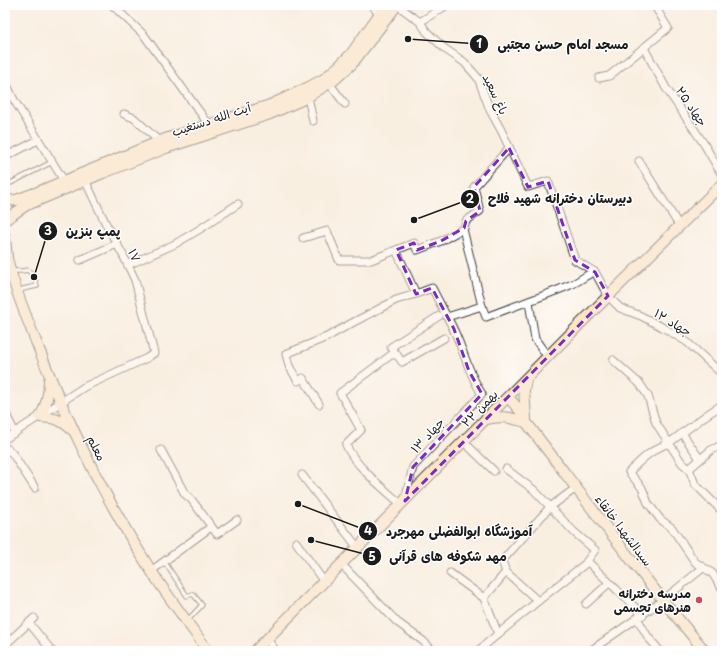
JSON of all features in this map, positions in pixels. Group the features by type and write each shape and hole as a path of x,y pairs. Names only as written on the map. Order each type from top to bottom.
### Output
{"main road":[{"name":"آیت الله دستغیب","path":"5,201 22,198 66,184 162,145 212,129 270,114 308,97 329,83 352,64 382,18 386,5"},
{"name":"آیت الله دستغیب","path":"212,129 285,99 324,79 351,54 382,18 397,5"},
{"name":"آیت الله دستغیب","path":"5,220 25,206 66,184"},
{"name":"۲۲ بهمن","path":"255,651 608,296 680,227 722,184"},
{"path":"5,207 5,220"},
{"name":"معلم","path":"5,237 6,257 10,271 48,373 61,403 101,484 129,534 151,571 208,651"},
{"path":"40,417 44,411 49,393 48,373"},
{"path":"486,420 498,416 506,416 526,422 524,403 526,380"},
{"name":"سیدالشهدا خانقاء","path":"506,399 520,418 526,422 625,553 705,651"},
{"path":"40,417 56,418 76,433"}],"street":[{"path":"112,5 144,35 212,129"},
{"path":"372,5 382,18"},
{"name":"باغ سعید","path":"397,5 420,22 426,32 445,49 464,62 478,78 490,110 528,188 548,181 575,260 594,272"},
{"path":"420,22 447,5"},
{"path":"599,78 609,76 668,28 654,5"},
{"name":"جهاد ۲۵","path":"644,48 666,88 704,144 722,175"},
{"path":"5,81 14,100 66,184"},
{"path":"329,83 345,104"},
{"path":"308,97 313,121"},
{"path":"124,114 134,118 162,145"},
{"path":"5,157 38,140"},
{"path":"509,148 474,187 480,211 466,221 463,229 486,317 516,305 529,302 579,281 594,272"},
{"path":"639,161 680,227"},
{"name":"۱۷","path":"61,403 84,387 147,358 154,353 137,286 128,265 104,222 84,177"},
{"path":"128,265 175,244 200,230 238,204"},
{"path":"302,238 327,231 339,260 371,260 414,243 417,250 441,241 463,229"},
{"path":"80,260 117,244"},
{"path":"396,250 416,294"},
{"name":"جهاد ۱۲","path":"594,272 608,296 620,308 641,316 687,342 722,374"},
{"path":"319,404 303,378 298,381 289,366 286,354 327,337 396,300 432,288 447,317 482,306"},
{"path":"529,302 535,339 548,357"},
{"path":"439,316 391,347 402,362 444,338"},
{"name":"جهاد ۱۳","path":"403,503 413,467 482,394 469,371 454,329 447,317"},
{"path":"397,355 392,355 340,393 361,430 346,445 349,453 364,469 403,503"},
{"path":"613,360 640,384 648,396 656,423 668,444 682,463 689,468 695,484 722,511"},
{"path":"5,439 61,403"},
{"path":"720,406 668,444 658,447 641,460 629,472 642,488 648,503 660,518 672,528 695,562 712,573 722,588"},
{"path":"5,412 15,433"},
{"path":"682,433 700,459"},
{"path":"464,442 494,471"},
{"path":"689,468 711,450 722,445"},
{"path":"5,447 12,453 35,488"},
{"path":"161,450 185,494 191,499 210,527 217,534 238,520"},
{"path":"478,651 538,601 566,580 587,561 594,550 534,490 506,469"},
{"path":"302,475 358,548"},
{"path":"538,601 506,572 502,561 550,507 576,488"},
{"path":"151,571 210,527"},
{"path":"296,542 324,582"},
{"path":"587,561 609,582 640,616 648,637 660,651"},
{"path":"341,564 397,622 423,641 433,651"},
{"path":"590,651 663,600 703,568"},
{"path":"450,572 484,598 498,634"},
{"path":"484,598 506,572"},
{"path":"586,604 609,582"},
{"path":"5,645 31,621 52,651"},
{"path":"267,639 276,651"}],"lane":[{"path":"11,183 52,162"},
{"path":"10,271 28,270 34,277 37,286 23,289 18,294"},
{"path":"164,561 187,596 193,594 202,605 187,621"}],"highlighted area":[{"path":"509,148 528,187 548,181 575,260 595,272 608,296 405,501 413,467 482,394 469,371 454,329 432,288 416,294 400,261 396,250 414,243 417,250 441,241 464,228 466,221 480,211 474,187"}],"place":[{"name":"مسجد امام حسن مجتبی","path":"408,39"},
{"name":"دبیرستان دخترانه شهید فلاح","path":"414,220"},
{"name":"پمپ بنزین","path":"34,277"},
{"name":"آموزشگاه ابوالفضلی مهرجرد","path":"298,504"},
{"name":"مهد شکوفه های قرآنی","path":"311,540"},
{"name":"مدرسه دخترانه هنرهای تجسمی","path":"699,600"}]}
